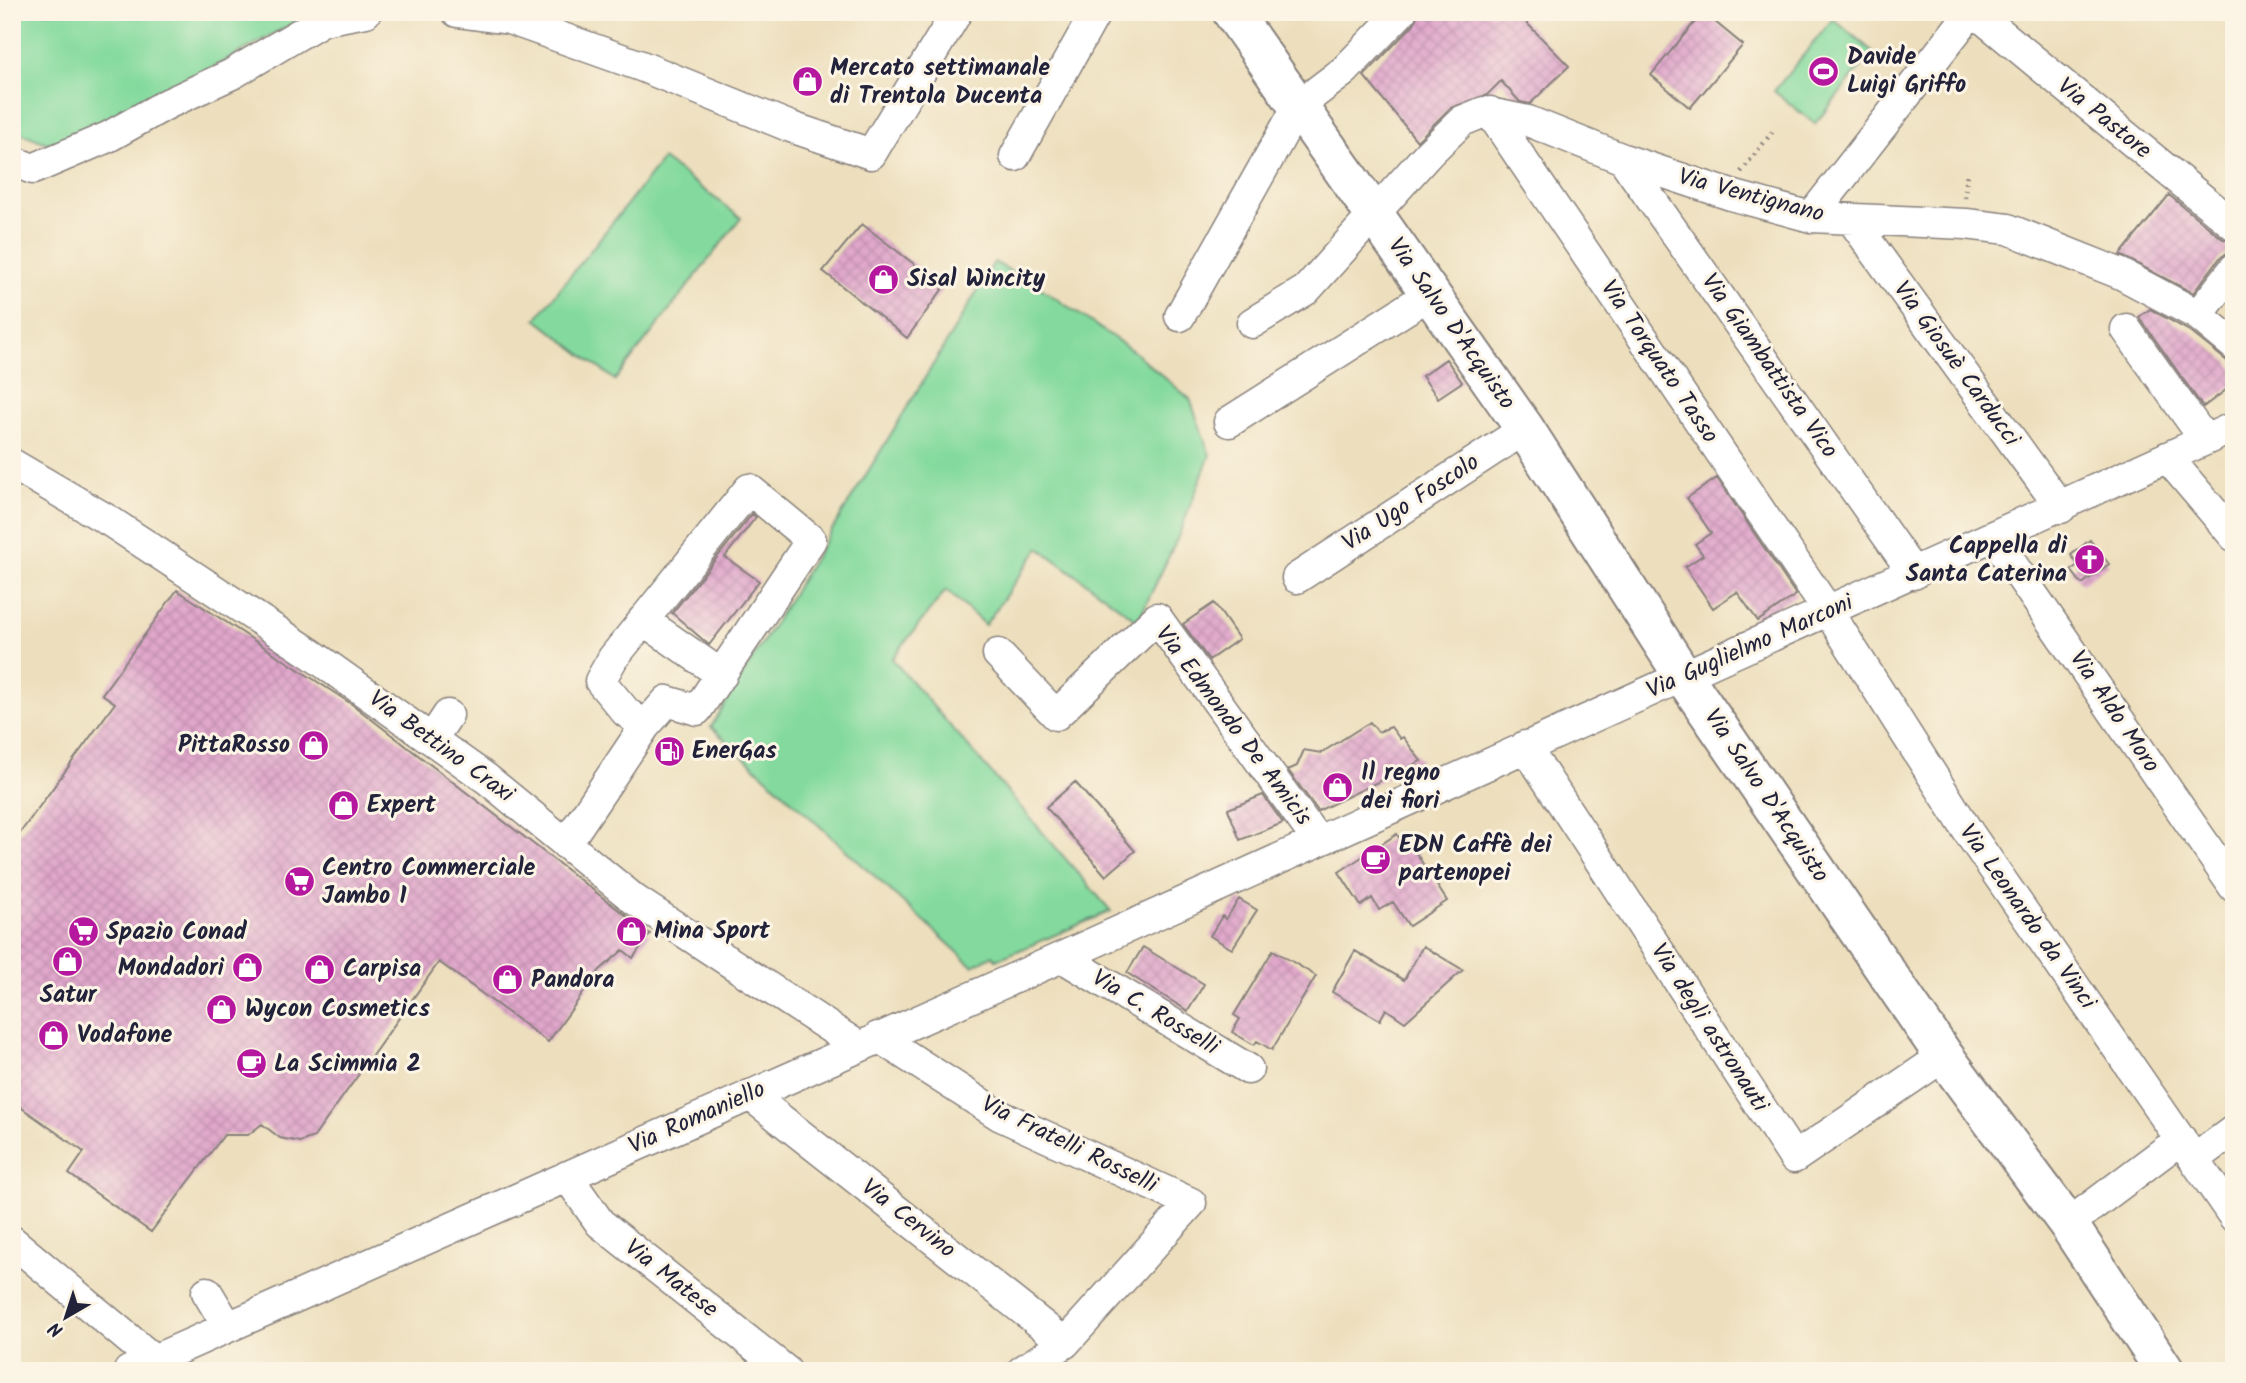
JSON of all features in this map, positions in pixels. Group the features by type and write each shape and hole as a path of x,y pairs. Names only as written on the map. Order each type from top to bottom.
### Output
{"main road":[{"name":"Via Salvo D'Acquisto","path":"1232,12 1525,429 1684,677 1944,1056 2068,1224 2165,1371"}],"street":[{"path":"12,161 33,169 108,137 167,104 232,74 323,20 366,12"},
{"path":"457,12 509,19 641,66 791,127 871,154 957,12"},
{"path":"1015,156 1096,12"},
{"path":"1180,316 1298,106 1344,71 1392,25 1401,12"},
{"path":"1811,217 1973,12"},
{"name":"Via Pastore","path":"1973,12 2234,225"},
{"path":"1252,323 1306,290 1429,153 1462,121 1490,112"},
{"name":"Via Ventignano","path":"1490,112 1528,121 1623,159 1731,195 1811,217 1966,224 2008,229 2121,274 2198,315 2234,345"},
{"name":"Via Torquato Tasso","path":"1490,112 1828,611"},
{"name":"Via Giambattista Vico","path":"1623,159 1914,573"},
{"name":"Via Giosuè Carducci","path":"1852,220 2061,508"},
{"path":"2198,315 2234,269"},
{"path":"1229,422 1430,293"},
{"path":"2126,329 2205,440"},
{"name":"Via Guglielmo Marconi","path":"1265,864 2061,508 2234,427"},
{"name":"Via Ugo Foscolo","path":"1297,578 1525,429"},
{"path":"2166,457 2234,536"},
{"name":"Via Bettino Craxi","path":"12,464 125,525 306,651 440,727 487,779 635,900 868,1042"},
{"path":"566,844 645,726 667,701 696,710 811,540 749,489 612,658 600,681 626,712 645,726"},
{"name":"Via Aldo Moro","path":"1994,538 2234,887"},
{"name":"Via Leonardo da Vinci","path":"1828,611 1969,833 2234,1217"},
{"name":"Via Edmondo De Amicis","path":"998,654 1056,715 1157,618 1317,840"},
{"path":"643,620 722,675"},
{"name":"Via degli astronauti","path":"1525,746 1794,1158 1944,1056"},
{"name":"Via Romaniello","path":"142,1365 1062,957 1265,864"},
{"name":"Via C. Rosselli","path":"1062,957 1248,1069"},
{"name":"Via Fratelli Rosselli","path":"868,1042 999,1115 1191,1203 1065,1343"},
{"name":"Via Cervino","path":"750,1094 1065,1343"},
{"path":"2068,1224 2188,1149 2234,1130"},
{"name":"Via Matese","path":"567,1176 600,1223 786,1371"},
{"path":"12,1241 142,1365"},
{"path":"207,1293 229,1327"},
{"path":"1022,1371 1065,1343"}],"path":[{"path":"1740,173 1773,131"},
{"path":"1965,198 1967,173"}],"green space":[{"path":"12,12 313,12 104,128 55,146 12,130"},
{"name":"Davide Luigi Griffo","path":"1833,19 1873,52 1815,124 1774,91"},
{"path":"663,159 741,218 615,380 536,319"},
{"path":"994,262 1038,286 1133,351 1190,399 1210,455 1178,537 1138,621 1039,548 985,625 946,590 892,659 1111,911 996,960 993,955 973,966 711,727"}],"building":[{"path":"1418,12 1516,12 1569,66 1530,104 1520,102 1501,81 1487,95 1450,108 1417,141 1364,76 1414,24"},
{"path":"1703,12 1743,45 1690,108 1651,75"},
{"path":"2169,195 2223,239 2234,242 2234,248 2220,258 2193,293 2120,255"},
{"name":"Sisal Wincity","path":"862,224 944,287 907,338 823,271"},
{"path":"2150,309 2188,330 2227,361 2234,369 2234,384 2203,407 2139,317"},
{"path":"1446,359 1462,382 1438,398 1422,376"},
{"path":"1717,478 1796,595 1758,621 1737,592 1713,608 1685,567 1703,555 1695,544 1711,533 1687,498"},
{"path":"752,514 756,517 725,557 759,581 709,645 672,613"},
{"name":"Cappella di Santa Caterina","path":"2090,540 2109,564 2082,584 2071,570 2078,565 2071,555"},
{"name":"Centro Commerciale Jambo 1","path":"177,590 353,705 650,934 633,958 623,950 600,970 548,1042 439,962 314,1137 300,1142 280,1138 262,1124 248,1135 224,1135 151,1232 69,1174 84,1152 12,1101 12,844 115,703 102,694"},
{"path":"1214,603 1239,639 1209,660 1183,624"},
{"path":"1370,722 1378,732 1391,727 1400,739 1403,737 1421,761 1318,811 1288,770 1297,766 1304,750 1321,753"},
{"path":"1075,782 1135,851 1106,876 1046,807"},
{"path":"1263,795 1283,823 1240,840 1228,809"},
{"path":"1397,834 1400,839 1405,836 1447,901 1409,926 1393,902 1379,910 1372,898 1361,906 1339,872"},
{"path":"1239,899 1257,910 1232,949 1210,936 1222,916 1226,919"},
{"path":"1423,946 1463,970 1405,1022 1386,1009 1380,1020 1332,992 1355,951 1404,980"},
{"path":"1143,947 1204,984 1188,1011 1127,973"},
{"path":"1273,950 1316,976 1272,1050 1257,1041 1254,1045 1232,1032 1240,1019 1234,1015"}],"place":[{"name":"Davide Luigi Griffo","path":"1824,71"},
{"name":"Mercato settimanale di Trentola Ducenta","path":"807,82"},
{"name":"Sisal Wincity","path":"884,279"},
{"name":"Cappella di Santa Caterina","path":"2090,560"},
{"name":"PittaRosso","path":"313,745"},
{"name":"EnerGas","path":"669,751"},
{"name":"Il regno dei fiori","path":"1338,787"},
{"name":"Expert","path":"344,805"},
{"name":"EDN Caffè dei partenopei","path":"1376,859"},
{"name":"Centro Commerciale Jambo 1","path":"299,882"},
{"name":"Mina Sport","path":"631,931"},
{"name":"Spazio Conad","path":"83,932"},
{"name":"Satur","path":"68,961"},
{"name":"Mondadori","path":"247,968"},
{"name":"Carpisa","path":"320,969"},
{"name":"Pandora","path":"508,980"},
{"name":"Wycon Cosmetics","path":"222,1009"},
{"name":"Vodafone","path":"54,1035"},
{"name":"La Scimmia 2","path":"251,1064"}]}
